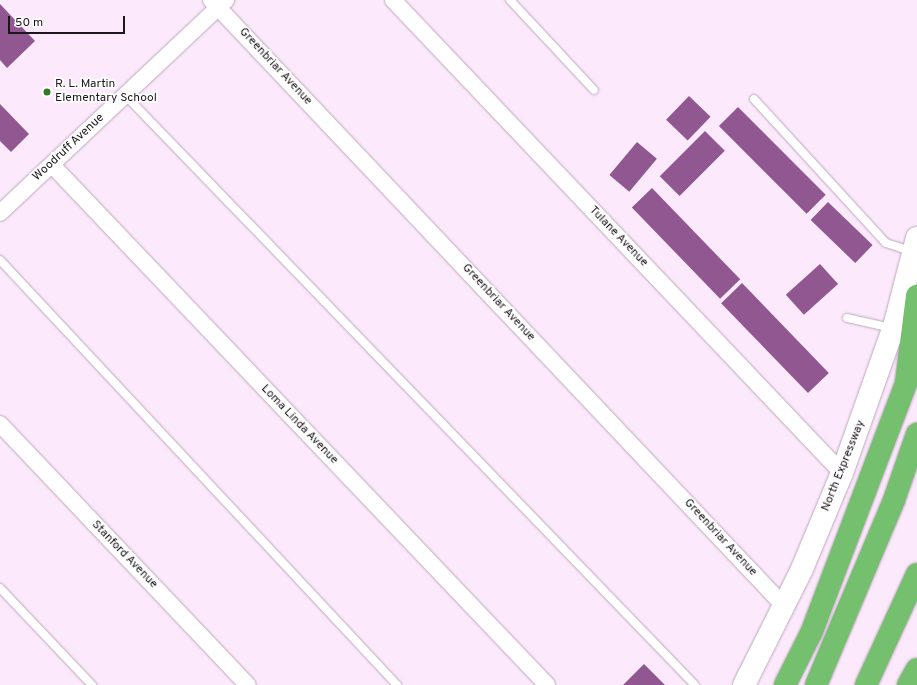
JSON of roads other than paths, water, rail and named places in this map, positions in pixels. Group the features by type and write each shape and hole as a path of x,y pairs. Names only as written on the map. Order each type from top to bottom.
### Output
{"highway":[{"path":"785,685 812,631 906,383 917,296"},
{"path":"816,685 894,500 917,434"},
{"path":"866,685 917,574"},
{"path":"908,685 917,669"}],"main road":[{"name":"North Expressway","path":"744,685 784,606 842,473 893,328 915,245"}],"street":[{"name":"Tulane Avenue","path":"393,0 842,473"},
{"name":"Woodruff Avenue","path":"0,213 125,95 218,2"},
{"name":"Greenbriar Avenue","path":"218,2 784,606"},
{"name":"Loma Linda Avenue","path":"52,164 547,685"},
{"name":"Stanford Avenue","path":"0,424 248,685"}],"lane":[{"path":"510,0 594,90"},
{"path":"125,95 695,685"},
{"path":"754,99 886,242 915,245"},
{"path":"0,260 397,685"},
{"path":"847,318 893,328"},
{"path":"0,588 92,685"}],"place":[{"name":"R. L. Martin Elementary School","path":"47,92"}]}
